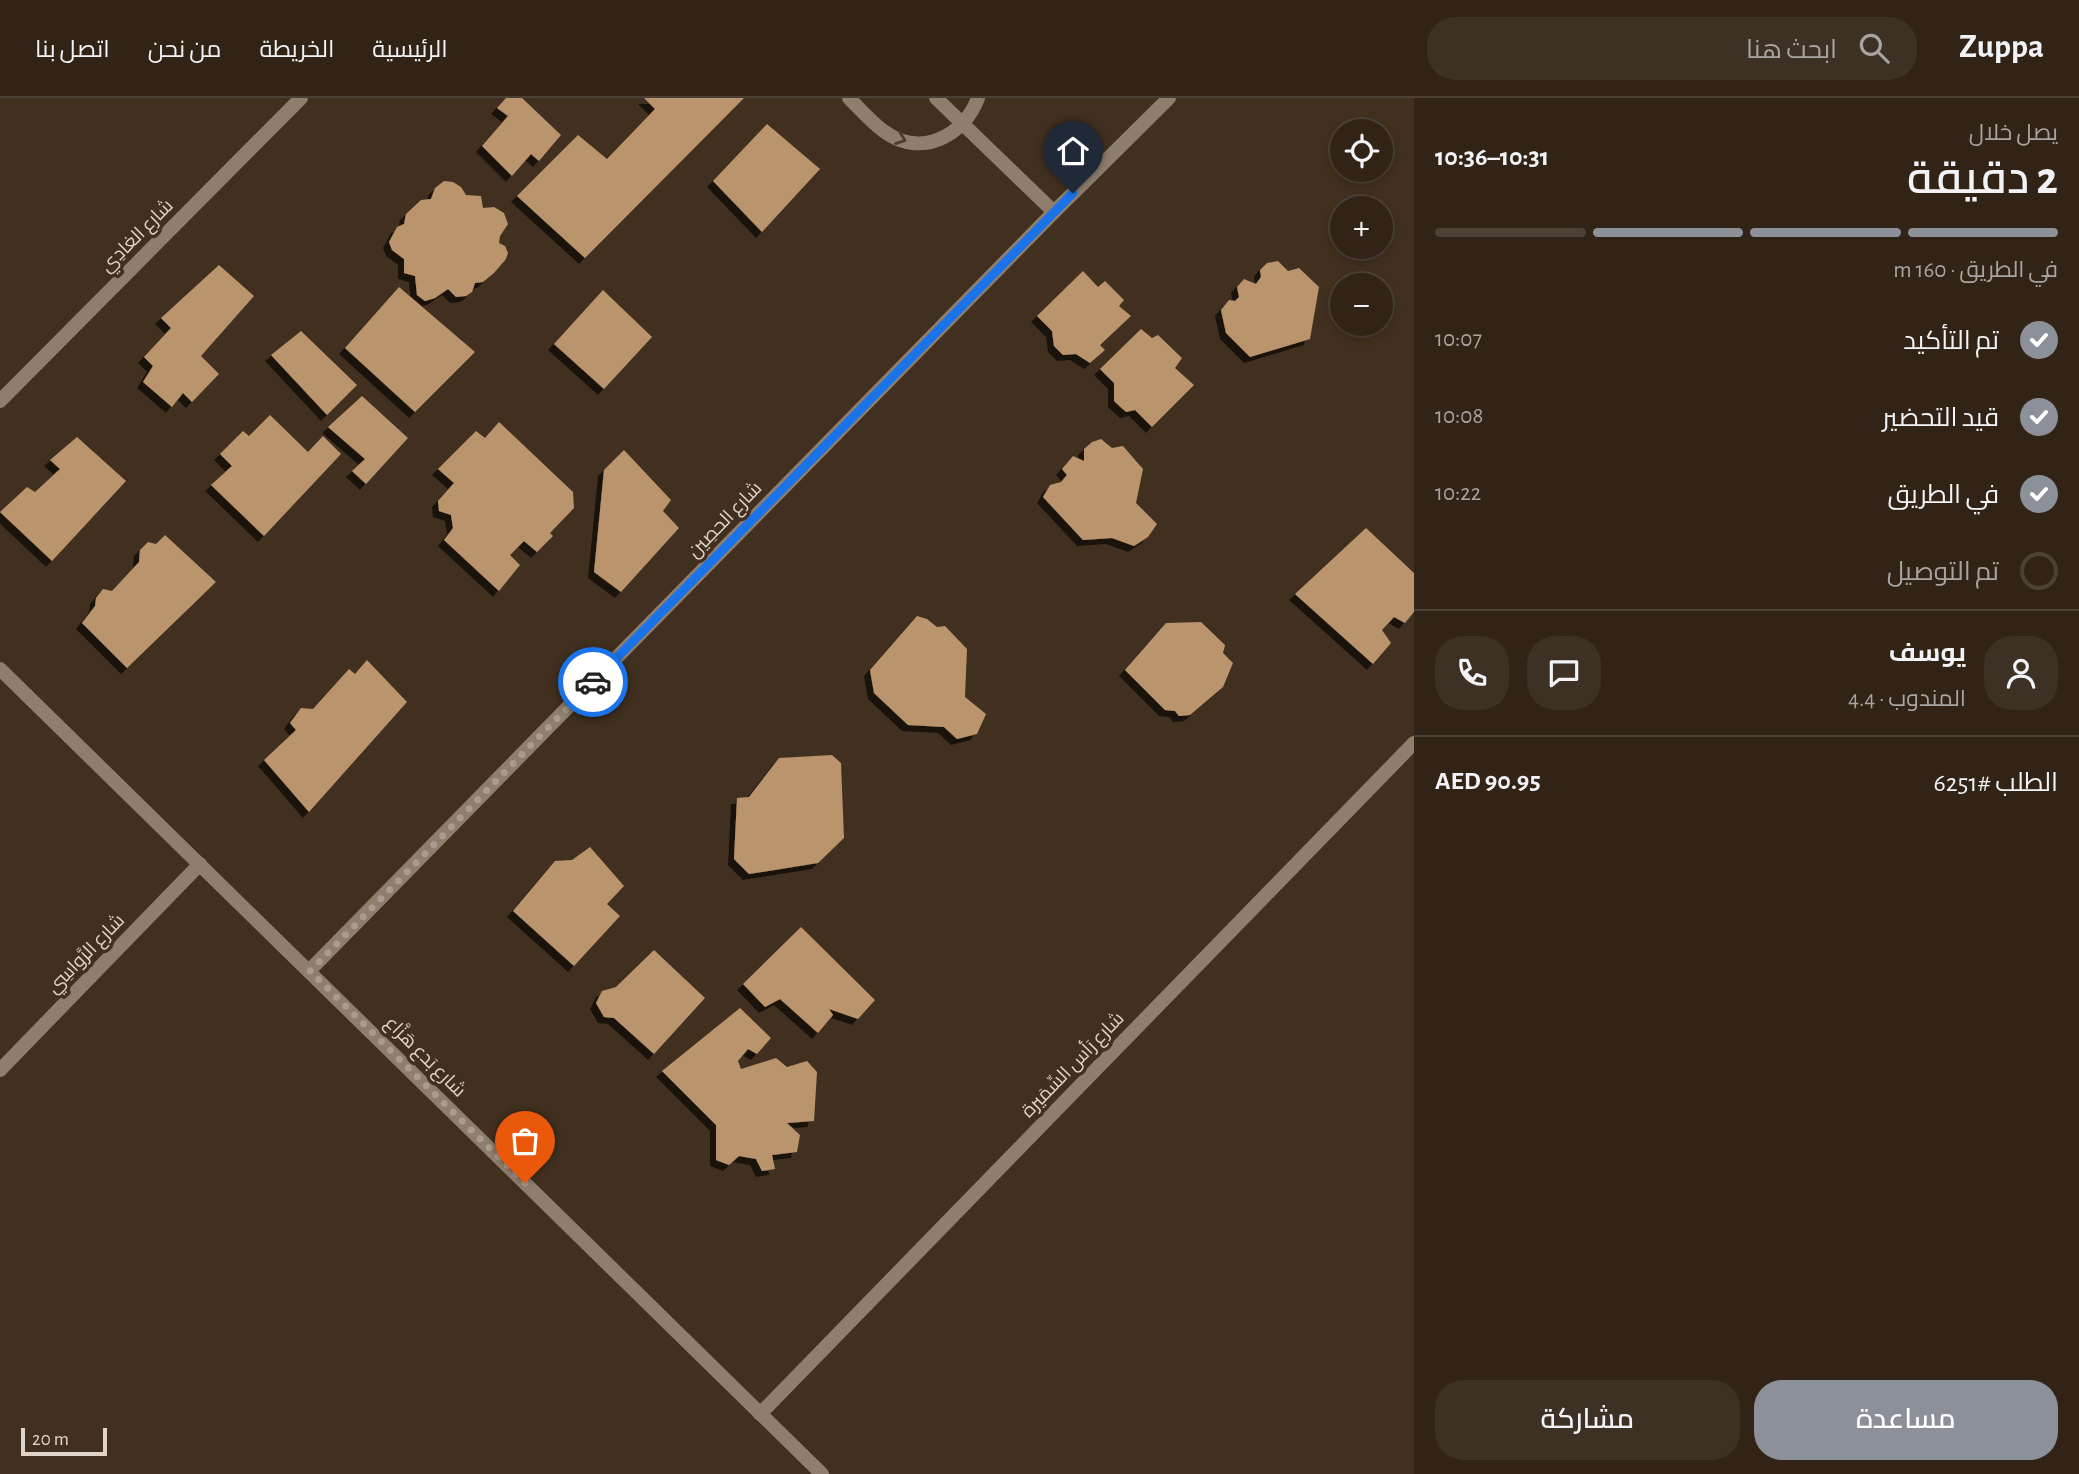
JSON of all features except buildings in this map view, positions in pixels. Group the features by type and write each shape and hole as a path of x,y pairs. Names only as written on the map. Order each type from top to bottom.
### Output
{"street":[{"name":"شارع الغادِي","path":"0,401 301,98"},
{"path":"849,98 885,133 900,141 917,144 951,136 974,110 978,98"},
{"path":"936,98 1054,212"},
{"name":"شارع الحصِين","path":"310,971 1169,98"},
{"name":"شارع بَدع هَزَّاع","path":"0,669 822,1474"},
{"name":"شارع رَأس السِّمَيرة","path":"760,1414 1414,743"},
{"name":"شارع الرَّواسِي","path":"0,1070 200,864"}],"way so far":[{"path":"525,1183 310,971 593,682"}],"route":[{"path":"593,682 1073,193"}]}
